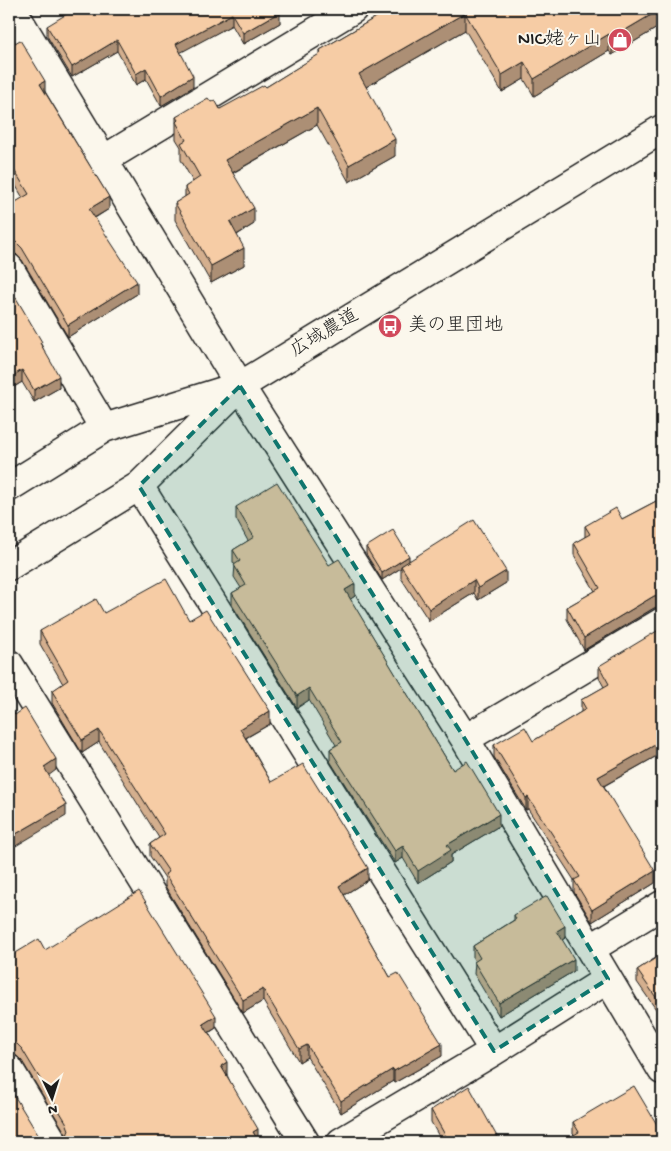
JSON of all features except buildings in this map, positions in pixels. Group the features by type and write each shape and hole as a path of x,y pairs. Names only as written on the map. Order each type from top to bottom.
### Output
{"street":[{"path":"103,160 353,9"},
{"path":"21,12 103,160 240,386 465,739 662,1070"},
{"name":"広域農道","path":"9,566 139,486 240,386 662,129"},
{"path":"9,268 104,428"},
{"path":"9,487 104,428 240,386"},
{"path":"139,486 494,1051"},
{"path":"465,739 662,622"},
{"path":"9,664 305,1142"},
{"path":"590,948 662,905"},
{"path":"341,1142 494,1051 608,979"},
{"path":"9,1069 54,1142"}],"highlighted area":[{"path":"240,386 465,739 608,979 494,1051 139,486"}],"place":[{"name":"NIC姥ヶ山","path":"620,40"},
{"name":"美の里団地","path":"390,326"}]}
